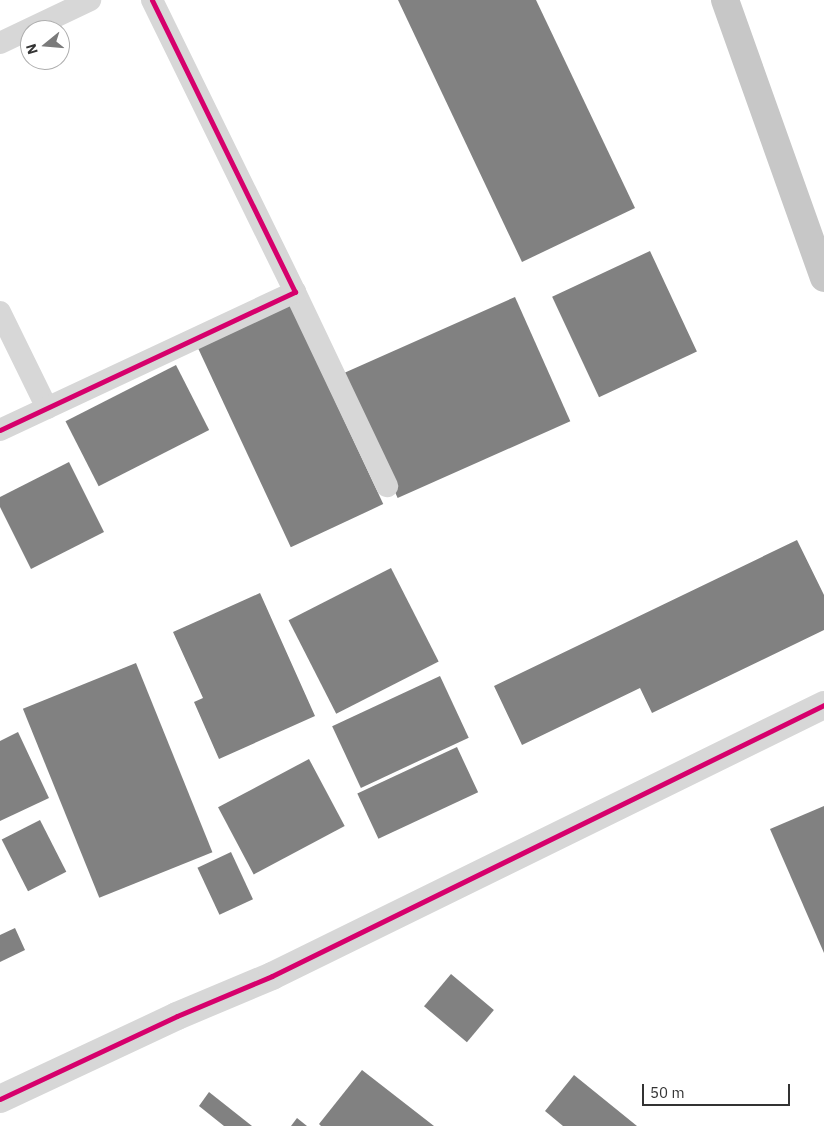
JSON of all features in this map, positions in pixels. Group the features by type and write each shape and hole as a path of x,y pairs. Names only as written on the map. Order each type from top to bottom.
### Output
{"highway":[{"path":"725,0 824,278"}],"street":[{"path":"0,43 90,0"},
{"path":"152,0 387,486"},
{"path":"0,430 294,292"},
{"path":"0,312 47,408"},
{"path":"0,1100 177,1016 272,976 824,705"}],"building":[{"path":"398,0 536,0 635,208 522,262"},
{"path":"650,251 697,352 599,397 552,297"},
{"path":"515,297 570,421 398,498 342,374"},
{"path":"289,302 383,504 291,547 197,345"},
{"path":"176,365 209,430 99,486 66,421"},
{"path":"69,462 104,532 31,569 0,507 0,497"},
{"path":"797,540 824,595 824,630 652,713 640,688 522,745 494,686"},
{"path":"391,568 439,662 336,714 289,620"},
{"path":"260,593 315,716 219,759 194,702 203,698 173,632"},
{"path":"136,663 212,852 99,898 23,709"},
{"path":"440,676 469,738 361,788 332,726"},
{"path":"18,732 49,798 0,821 0,741"},
{"path":"457,747 478,792 378,839 357,793"},
{"path":"309,759 345,826 254,874 218,807"},
{"path":"824,806 824,953 770,829"},
{"path":"40,820 66,872 28,891 2,840"},
{"path":"231,852 253,899 219,915 197,868"},
{"path":"15,928 25,950 0,962 0,935"},
{"path":"451,974 494,1010 467,1042 424,1006"},
{"path":"362,1070 434,1126 321,1126 319,1124"},
{"path":"574,1075 637,1126 563,1126 545,1111"},
{"path":"209,1092 252,1126 224,1126 199,1106"},
{"path":"297,1118 307,1126 291,1126"}],"cycle path":[{"path":"0,430 295,292 152,0"},
{"path":"0,1099 177,1016 272,976 824,705"}]}
